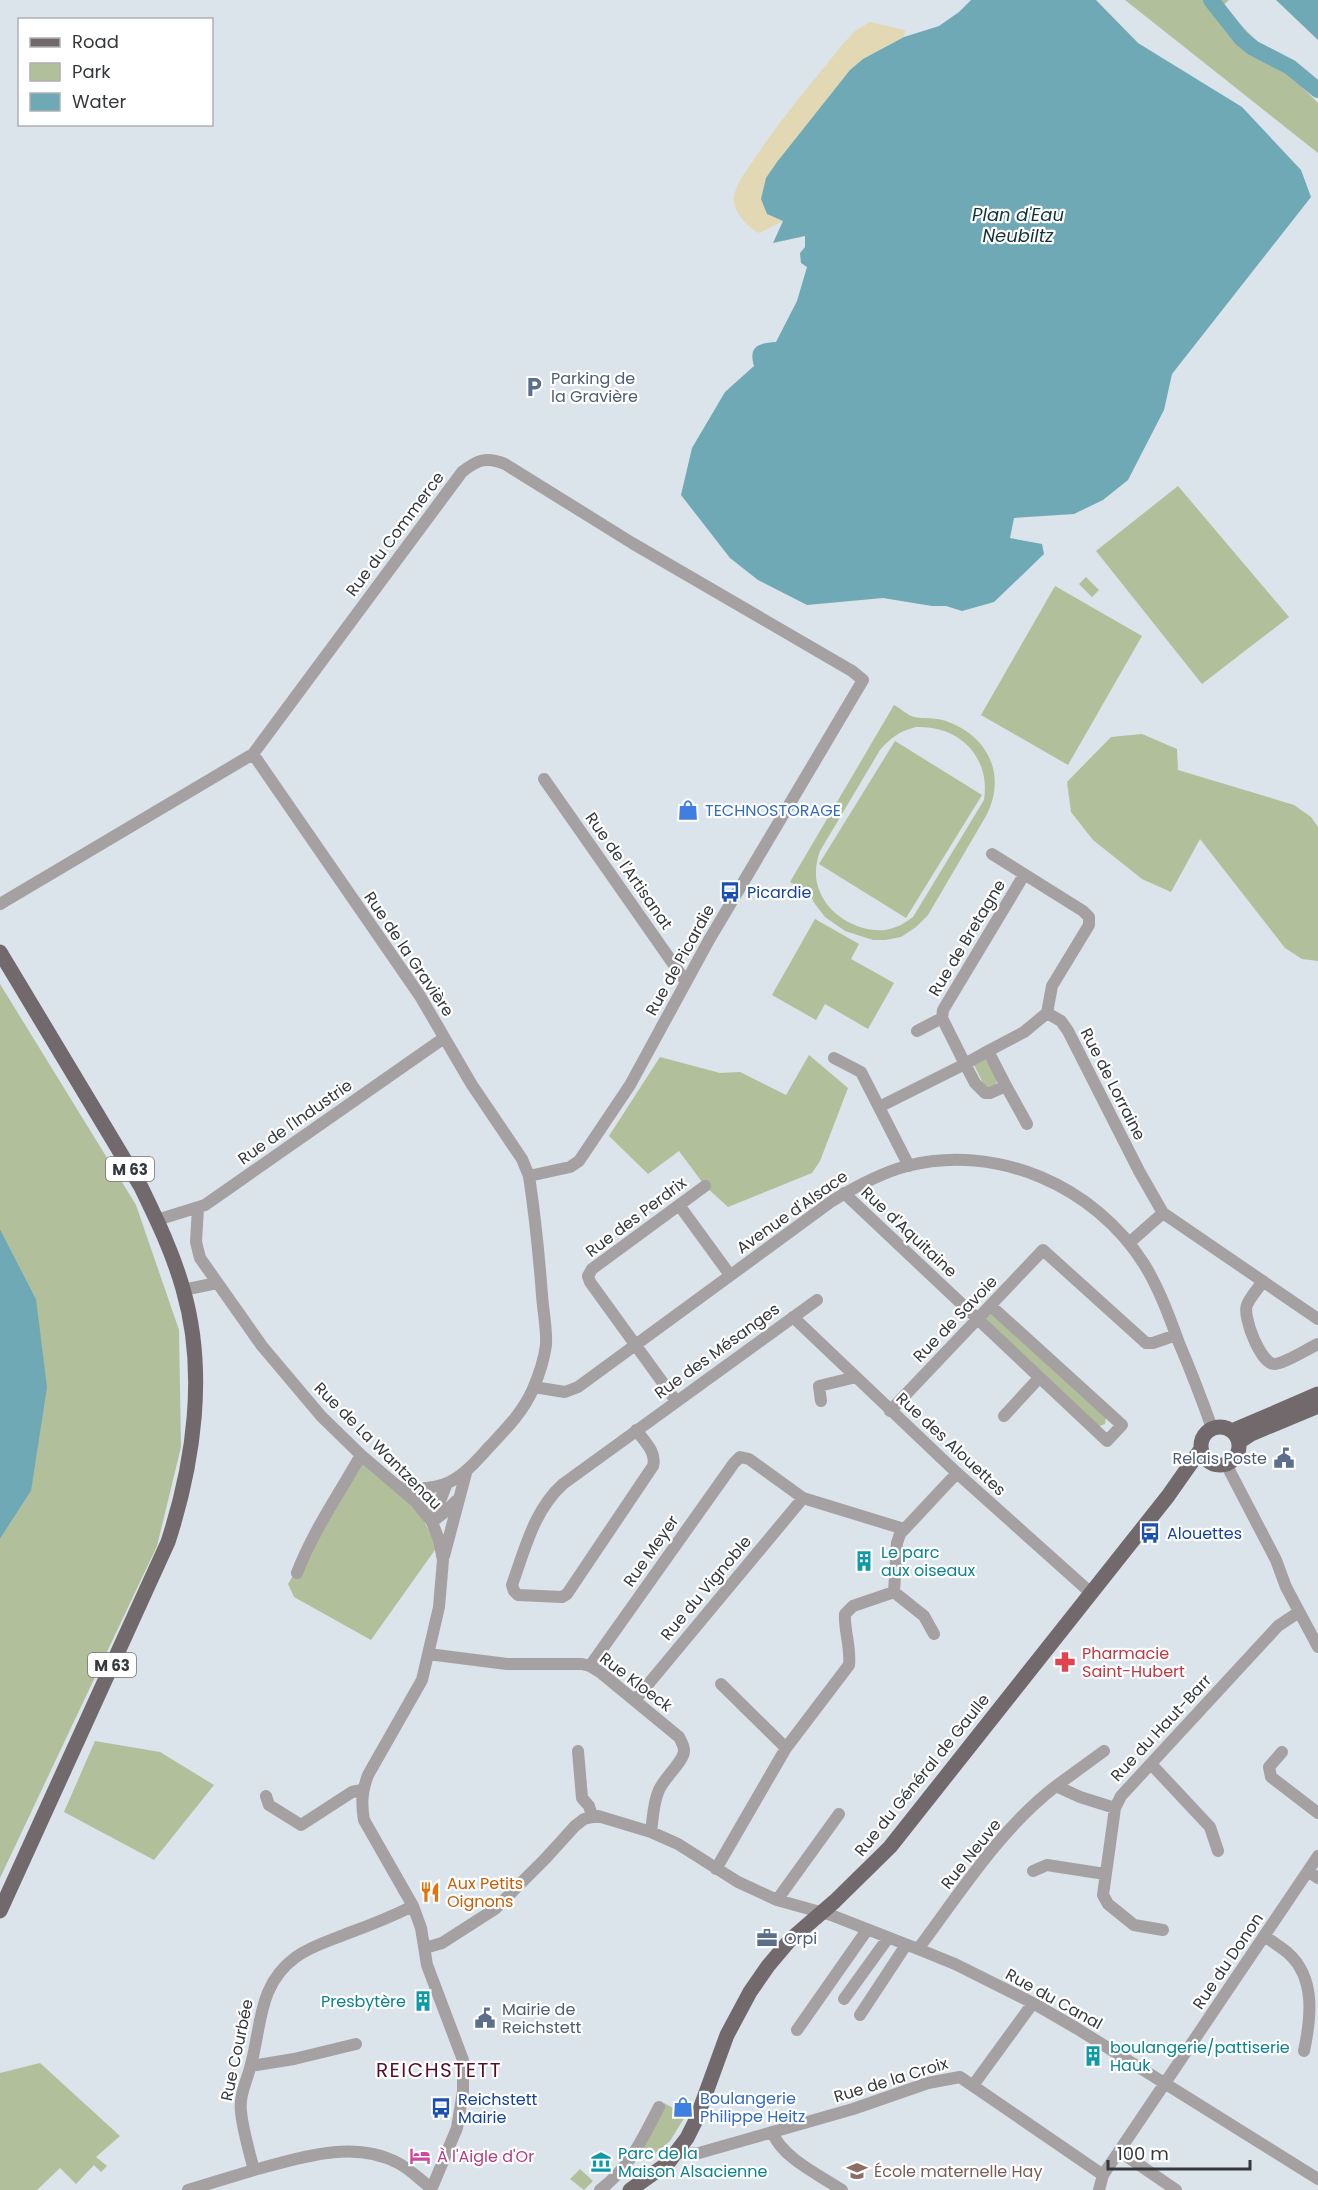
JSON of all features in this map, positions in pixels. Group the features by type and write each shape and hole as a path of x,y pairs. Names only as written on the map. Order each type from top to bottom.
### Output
{"main road":[{"name":"M 63","path":"0,952 141,1187 157,1220 173,1256 183,1290 191,1323 195,1367 193,1428 187,1471 168,1542 0,1911"},
{"path":"1236,1437 1318,1394"},
{"path":"1236,1437 1251,1434 1318,1406"},
{"path":"1223,1427 1236,1437 1238,1453 1219,1463 1206,1458 1202,1449 1203,1437 1212,1428 1223,1427"},
{"name":"Rue du Général de Gaulle","path":"630,2190 682,2153 727,2035 750,1992 784,1947 872,1866 896,1839 1168,1496 1202,1449"},
{"name":"Rue du Général de Gaulle","path":"1168,1496 1219,1463"}],"street":[{"name":"Rue du Commerce","path":"0,904 253,754 462,472 475,461 489,459 505,464 632,543 852,671 863,680"},
{"name":"Rue de Picardie","path":"529,1176 570,1167 579,1161 630,1085 715,929 863,680"},
{"name":"Rue de la Gravière","path":"253,754 420,996 472,1085 522,1159 529,1176 537,1229 546,1344 542,1366 534,1388"},
{"name":"Rue de l'Artisanat","path":"544,779 686,982"},
{"path":"879,1107 1024,1032 1047,1012 1053,986 1090,921 1083,911 992,855"},
{"name":"Rue de Bretagne","path":"1006,1086 990,1093 982,1091 965,1064 942,1018 945,1005 1024,875"},
{"name":"Rue de Lorraine","path":"1047,1012 1061,1021 1068,1031 1163,1213 1318,1319"},
{"name":"Rue de Bretagne","path":"917,1031 942,1018"},
{"name":"Rue de l'Industrie","path":"157,1220 198,1208 444,1038"},
{"path":"988,1051 1027,1124"},
{"path":"834,1058 861,1072 909,1166"},
{"name":"Avenue d'Alsace","path":"534,1388 558,1391 574,1389 844,1193 862,1183 909,1166 963,1160 993,1164 1035,1175 1070,1191 1104,1216 1129,1243 1157,1287 1212,1428"},
{"name":"Rue des Perdrix","path":"636,1344 590,1282 588,1276 592,1269 705,1186"},
{"name":"Rue d'Aquitaine","path":"844,1193 1107,1441 1122,1425 991,1306"},
{"path":"679,1205 730,1275"},
{"name":"Rue de La Wantzenau","path":"198,1208 196,1242 200,1258 262,1346 314,1407 362,1455 399,1486 432,1522 439,1540 443,1560 439,1607 429,1654 418,1689 368,1775 362,1790 364,1820 413,1906 421,1928 427,1965 463,2060 457,2128 431,2189"},
{"path":"1129,1243 1163,1213"},
{"name":"Rue de Savoie","path":"890,1411 1042,1250 1146,1343 1153,1343 1176,1335"},
{"path":"1263,1281 1246,1306 1246,1317 1262,1357 1268,1363 1276,1364 1318,1344"},
{"path":"183,1290 217,1283"},
{"name":"Rue des Mésanges","path":"636,1430 652,1451 653,1466 567,1594 562,1597 518,1594 512,1585 530,1535 544,1505 563,1484 636,1430 676,1401 817,1300"},
{"name":"Rue des Alouettes","path":"793,1317 890,1411 1091,1593"},
{"path":"636,1344 676,1401"},
{"path":"820,1401 819,1386 856,1377"},
{"path":"1004,1416 1039,1378"},
{"path":"399,1486 420,1489 447,1483 466,1473 516,1417 534,1388"},
{"path":"297,1573 319,1526 362,1455"},
{"name":"Rue Meyer","path":"590,1666 734,1463 740,1458 749,1459 803,1498"},
{"path":"1219,1463 1276,1560 1286,1587 1318,1647"},
{"path":"443,1560 466,1473"},
{"path":"894,1592 897,1543 904,1529 957,1473"},
{"path":"432,1522 447,1483"},
{"path":"432,1522 458,1498"},
{"path":"803,1498 904,1529"},
{"name":"Rue du Vignoble","path":"635,1700 803,1498"},
{"path":"894,1592 924,1616 934,1634"},
{"path":"716,1869 786,1748 849,1665 850,1653 844,1626 845,1614 853,1606 894,1592"},
{"name":"Rue du Haut-Barr","path":"1163,1930 1134,1925 1107,1904 1103,1895 1115,1808 1121,1796 1278,1626 1299,1612"},
{"name":"Rue Kloeck","path":"429,1654 507,1664 590,1666 635,1700 679,1737 685,1750 683,1759 669,1773 660,1787 656,1797 651,1832"},
{"path":"721,1683 786,1748"},
{"path":"425,1948 441,1943 495,1909 575,1826 592,1816 589,1806 582,1798 578,1751"},
{"name":"Rue Neuve","path":"860,2014 993,1849 1043,1796 1104,1751"},
{"path":"1282,1752 1269,1767 1271,1777 1318,1813"},
{"path":"1151,1764 1210,1827 1218,1851"},
{"path":"1056,1786 1080,1797 1115,1808"},
{"path":"266,1796 269,1805 301,1825 352,1792 362,1790"},
{"path":"777,1900 839,1814"},
{"name":"Rue du Canal","path":"592,1816 651,1832 678,1844 738,1882 777,1900 821,1912 955,1964 1033,2003 1076,2028 1318,2179"},
{"name":"Rue du Donon","path":"1099,2190 1103,2175 1164,2084 1265,1936 1313,1875 1318,1856"},
{"path":"1033,1871 1047,1865 1105,1874"},
{"name":"Rue Courbée","path":"254,2170 241,2111 242,2092 251,2066 261,2006 272,1983 295,1957 313,1947 413,1906"},
{"path":"797,2030 867,1930"},
{"path":"1265,1936 1288,1953 1305,1978 1311,2018 1304,2051"},
{"path":"844,1999 888,1938"},
{"path":"1033,2003 974,2084 1103,2175"},
{"path":"251,2066 294,2059 356,2044"},
{"name":"Rue de la Croix","path":"682,2153 699,2153 773,2133 928,2083 960,2077 974,2084"},
{"path":"600,2190 618,2176 635,2153 659,2107"},
{"path":"773,2133 776,2142 785,2152 842,2190"},
{"path":"188,2190 299,2158 354,2151 379,2154 399,2164 431,2189"},
{"path":"1119,2151 1174,2189"}],"green space":[{"path":"1125,0 1229,0 1222,6 1318,103 1318,153"},
{"path":"1178,486 1289,617 1202,684 1096,551"},
{"path":"1086,577 1099,590 1092,597 1079,584"},
{"path":"1055,586 1142,636 1068,765 981,715"},
{"path":"894,705 914,717 942,720 961,728 983,747 994,772 995,786 992,801 986,816 928,915 916,927 901,937 885,940 873,940 845,931 825,917 809,893 790,882","holes":["916,727 932,728 958,738 977,757 985,784 984,800 913,917 899,926 883,930 872,930 850,923 832,910 818,887 816,867 820,851 880,750 905,731"]},
{"path":"1142,734 1177,749 1178,770 1294,805 1311,817 1318,827 1318,961 1302,959 1285,948 1200,839 1171,892 1142,879 1093,840 1071,812 1067,782 1111,737"},
{"path":"895,741 982,795 906,918 819,864"},
{"path":"815,919 859,944 851,959 894,983 868,1029 825,1004 816,1020 772,995"},
{"path":"0,984 136,1205 179,1330 181,1447 157,1546 0,1878 0,1539 31,1491 36,1299 0,1229"},
{"path":"809,1055 848,1088 820,1161 812,1173 728,1207 705,1186 679,1151 648,1174 609,1136 660,1057 720,1073 740,1072 786,1095"},
{"path":"985,1059 998,1079 995,1086 988,1088 985,1087 974,1065"},
{"path":"991,1313 1106,1417 1105,1424 1097,1427 985,1318"},
{"path":"361,1462 399,1489 423,1519 437,1547 371,1640 294,1597 288,1584"},
{"path":"95,1741 160,1752 214,1785 154,1860 64,1812"},
{"path":"40,2063 120,2136 96,2157 107,2166 101,2172 94,2165 76,2184 60,2168 37,2190 0,2190 0,2073"},
{"path":"664,2103 686,2115 670,2141 648,2160 642,2146"},
{"path":"580,2169 593,2181 584,2190 570,2179"}],"sand":[{"path":"870,22 905,30 904,37 863,59 783,221 759,233 745,223 735,208 734,197 738,183 772,133 842,45 856,30"}],"water":[{"name":"Plan d'Eau Neubiltz","path":"971,0 1096,0 1138,43 1242,107 1301,170 1311,197 1172,374 1164,410 1128,480 1103,500 1074,514 1014,518 1010,538 1042,544 1044,554 994,602 962,611 946,606 883,598 807,605 758,580 730,558 681,495 692,448 725,392 754,366 753,354 756,347 776,342 797,301 807,267 801,263 800,253 805,247 805,236 773,243 783,221 767,214 761,199 766,178 850,70 863,59 904,37 939,26"},
{"path":"1276,0 1318,0 1318,40"},
{"path":"0,1229 36,1299 47,1387 31,1491 0,1539"}],"waterway":[{"path":"1211,0 1241,38 1253,48 1290,67 1318,90"}],"place":[{"name":"Parking de la Gravière","path":"534,387"},
{"name":"TECHNOSTORAGE","path":"688,810"},
{"name":"Picardie","path":"730,892"},
{"name":"Relais Poste","path":"1284,1458"},
{"name":"Alouettes","path":"1150,1533"},
{"name":"Le parc aux oiseaux","path":"864,1561"},
{"name":"Pharmacie Saint-Hubert","path":"1065,1662"},
{"name":"Aux Petits Oignons","path":"430,1892"},
{"name":"Orpi","path":"767,1938"},
{"name":"Presbytère","path":"423,2001"},
{"name":"Mairie de Reichstett","path":"485,2018"},
{"name":"boulangerie/pattiserie Hauk","path":"1093,2056"},
{"name":"Boulangerie Philippe Heitz","path":"683,2107"},
{"name":"Reichstett Mairie","path":"441,2108"},
{"name":"À l'Aigle d'Or","path":"420,2156"},
{"name":"Parc de la Maison Alsacienne","path":"601,2162"},
{"name":"École maternelle Hay","path":"857,2171"}],"district":[{"name":"REICHSTETT","path":"439,2070"}]}
